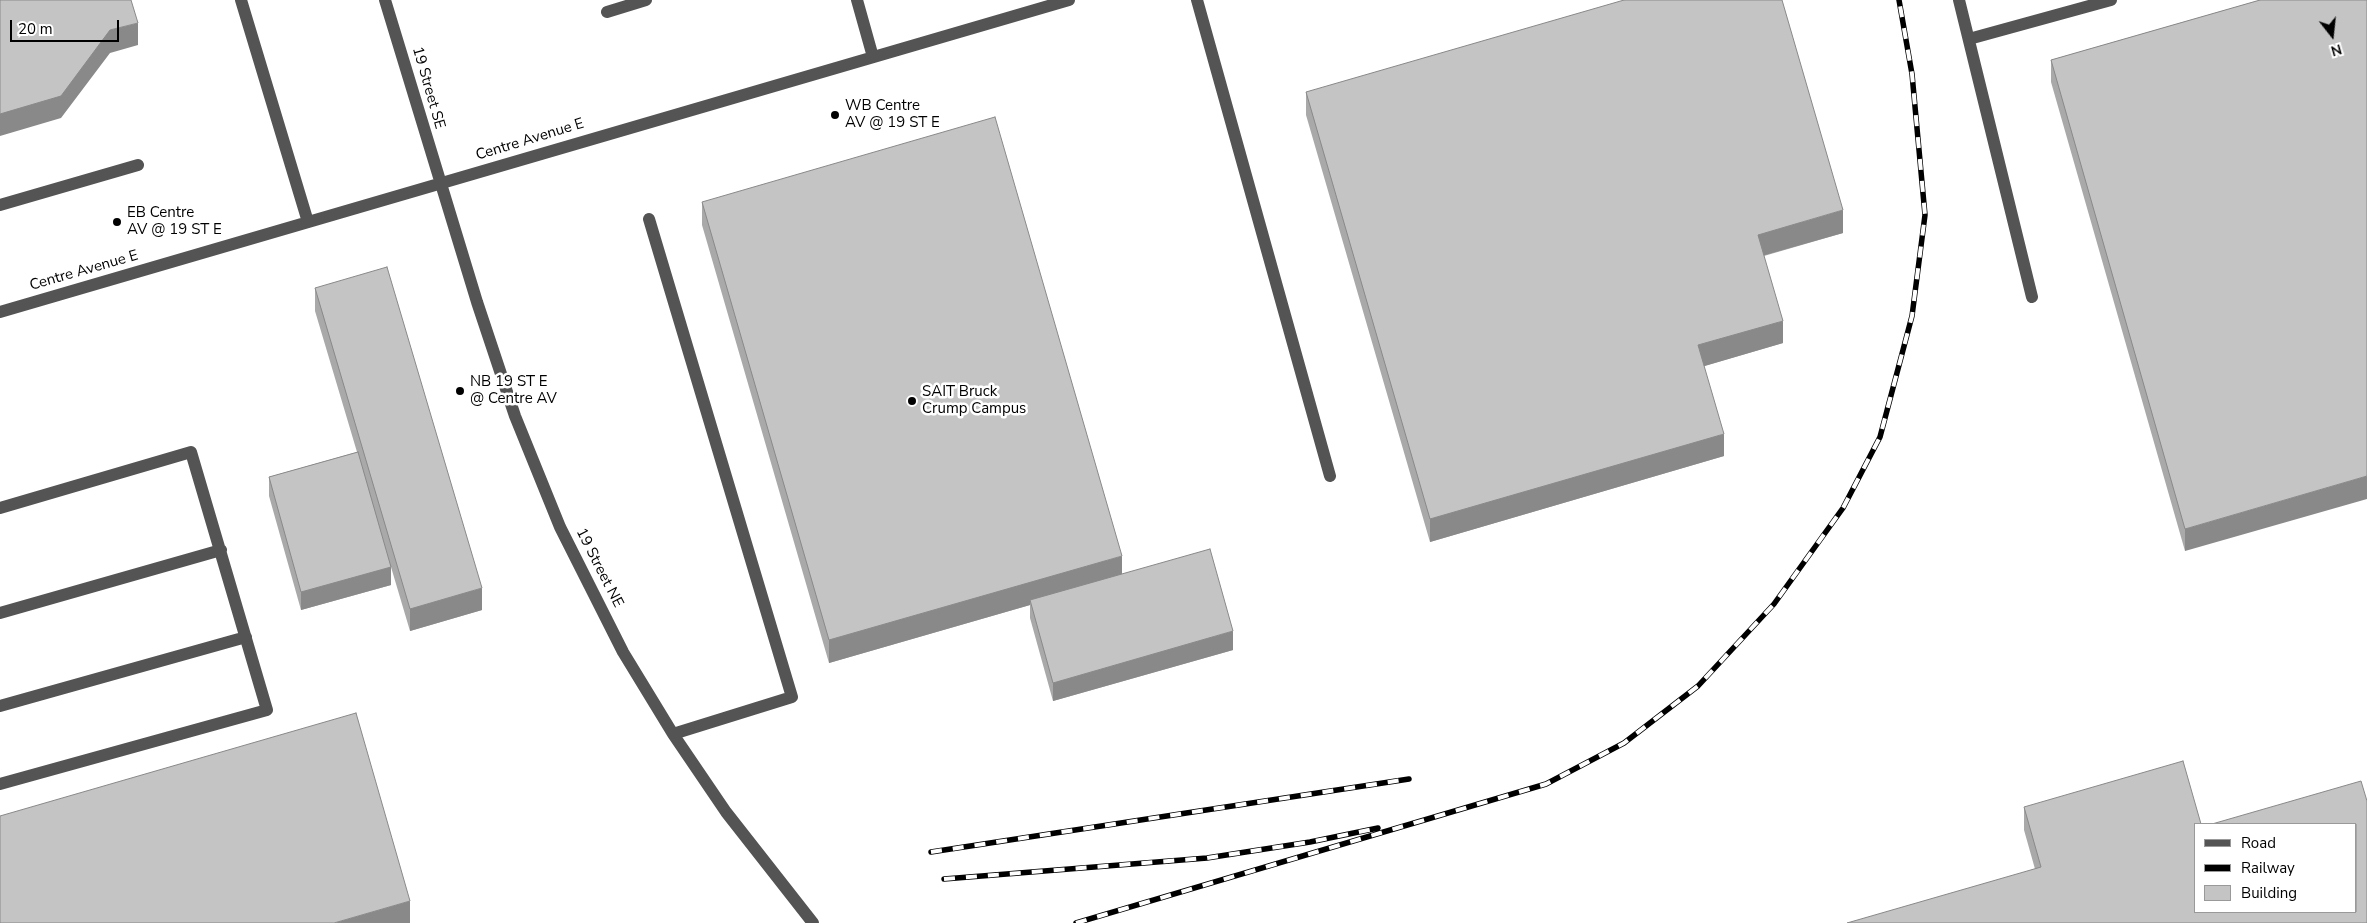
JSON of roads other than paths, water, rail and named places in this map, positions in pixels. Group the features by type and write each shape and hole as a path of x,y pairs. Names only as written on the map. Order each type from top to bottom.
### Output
{"street":[{"path":"241,0 308,222"},
{"name":"19 Street SE","path":"385,0 440,185"},
{"path":"606,12 646,0"},
{"path":"857,0 873,57"},
{"name":"Centre Avenue E","path":"0,312 1070,0"},
{"path":"1197,0 1330,476"},
{"path":"1959,0 2032,297"},
{"path":"1969,39 2111,0"},
{"path":"0,205 138,165"},
{"name":"19 Street NE","path":"440,185 515,416 560,527 623,652 673,734 726,812 813,923"},
{"path":"649,219 792,697 673,734"},
{"path":"0,508 192,452 267,710 0,784"},
{"path":"0,613 221,550"},
{"path":"0,706 246,637"}],"railway":[{"path":"1076,923 1546,784 1624,743 1698,686 1774,604 1843,508 1880,437 1912,316 1925,215 1912,74 1899,0"},
{"path":"931,852 1409,779"},
{"path":"944,879 1207,858 1310,842 1378,828"}],"place":[{"name":"WB Centre AV @ 19 ST E","path":"835,115"},
{"name":"EB Centre AV @ 19 ST E","path":"117,222"},
{"name":"NB 19 ST E @ Centre AV","path":"460,391"},
{"name":"SAIT Bruck Crump Campus","path":"912,401"}]}
